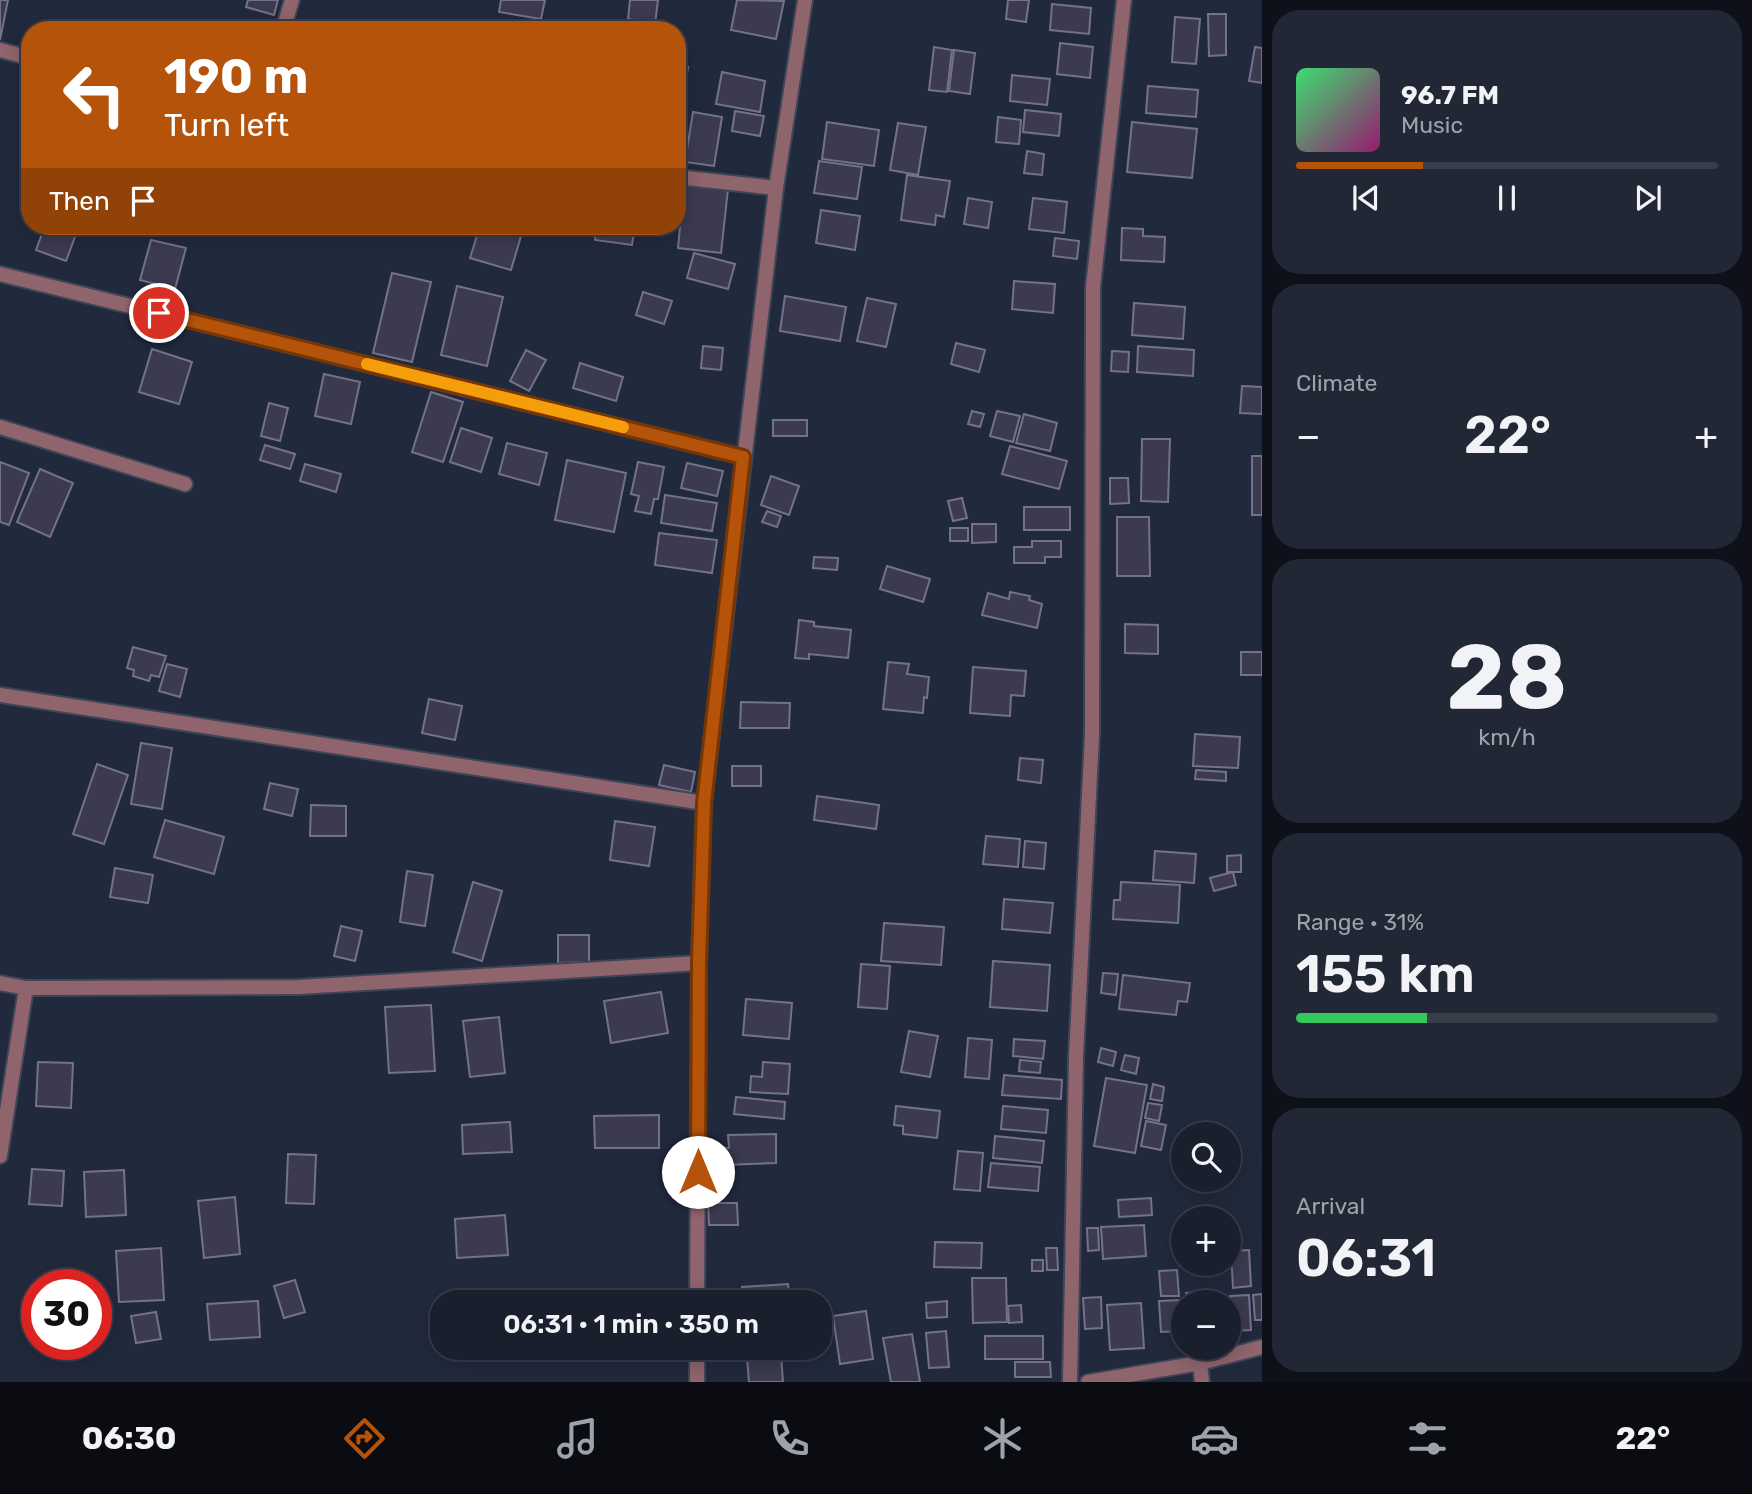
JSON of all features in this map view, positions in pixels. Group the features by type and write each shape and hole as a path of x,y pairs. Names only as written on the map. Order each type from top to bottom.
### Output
{"street":[{"path":"286,21 292,0"},
{"path":"697,1290 699,963 704,803 776,188 805,0"},
{"path":"1070,1382 1076,1057 1092,735 1093,287 1124,0"},
{"path":"0,50 21,56"},
{"path":"686,178 776,188"},
{"path":"0,274 743,457"},
{"path":"0,427 184,484"},
{"path":"0,695 704,803"},
{"path":"0,983 26,988 299,987 699,963"},
{"path":"0,1156 26,988"},
{"path":"1088,1382 1200,1363 1262,1347"},
{"path":"697,1360 697,1382"},
{"path":"1200,1363 1202,1382"}],"building":[{"path":"0,0 8,0 0,40"},
{"path":"248,0 278,0 274,15 246,7"},
{"path":"501,0 545,0 541,19 499,12"},
{"path":"630,0 658,0 655,21 628,19"},
{"path":"737,0 784,1 776,39 731,30"},
{"path":"1008,0 1029,0 1026,22 1006,19"},
{"path":"1052,4 1091,8 1089,34 1050,30"},
{"path":"1208,14 1226,14 1226,55 1209,56"},
{"path":"1175,17 1200,19 1196,64 1172,62"},
{"path":"1060,43 1093,47 1090,78 1057,74"},
{"path":"934,47 952,50 947,92 929,90"},
{"path":"1255,47 1262,48 1262,83 1249,81"},
{"path":"954,50 975,53 970,94 949,91"},
{"path":"722,72 765,81 760,112 716,104"},
{"path":"1012,75 1050,79 1047,105 1010,101"},
{"path":"1148,86 1198,90 1196,117 1146,113"},
{"path":"1025,110 1061,114 1059,136 1023,132"},
{"path":"735,111 764,116 760,136 732,131"},
{"path":"693,112 722,117 714,166 686,162"},
{"path":"998,117 1021,120 1019,144 996,142"},
{"path":"827,122 879,130 874,166 822,159"},
{"path":"1132,122 1197,129 1192,178 1127,172"},
{"path":"898,123 926,127 918,175 890,170"},
{"path":"1027,151 1044,154 1042,175 1024,173"},
{"path":"819,161 862,167 857,199 814,193"},
{"path":"907,175 950,181 944,217 936,215 935,225 901,220"},
{"path":"686,185 728,189 721,253 678,248 679,235 686,235"},
{"path":"968,198 992,202 988,228 964,224"},
{"path":"1033,198 1067,202 1064,233 1029,229"},
{"path":"821,210 860,216 855,250 816,243"},
{"path":"1122,228 1143,229 1143,236 1165,237 1164,262 1121,260"},
{"path":"42,235 76,235 66,261 36,250"},
{"path":"477,235 521,235 511,270 470,258"},
{"path":"596,235 634,235 632,245 595,240"},
{"path":"1055,238 1079,241 1077,259 1053,256"},
{"path":"151,240 186,248 175,289 140,280"},
{"path":"694,253 735,264 728,289 687,278"},
{"path":"392,273 431,282 412,362 373,353"},
{"path":"1014,281 1055,284 1053,313 1012,309"},
{"path":"457,286 503,297 487,366 441,355"},
{"path":"643,292 672,301 664,324 636,315"},
{"path":"785,296 846,307 840,341 780,331"},
{"path":"867,298 896,304 886,347 857,341"},
{"path":"1134,303 1185,307 1183,339 1132,335"},
{"path":"956,343 985,350 979,372 951,364"},
{"path":"703,346 723,348 721,370 701,368"},
{"path":"1138,346 1194,350 1193,376 1137,372"},
{"path":"152,349 192,362 179,404 139,392"},
{"path":"526,350 546,360 529,391 510,381"},
{"path":"1112,351 1129,352 1128,372 1111,371"},
{"path":"580,363 623,377 616,401 573,388"},
{"path":"324,374 360,382 351,424 315,416"},
{"path":"1242,386 1262,387 1262,414 1240,413"},
{"path":"431,392 463,402 443,462 412,452"},
{"path":"269,403 288,408 280,441 261,436"},
{"path":"972,411 984,414 980,427 968,424"},
{"path":"997,411 1020,416 1013,442 990,436"},
{"path":"1024,414 1057,423 1050,451 1016,443"},
{"path":"773,420 807,420 807,436 773,436"},
{"path":"461,428 492,438 481,472 450,462"},
{"path":"1142,439 1170,439 1168,502 1141,501"},
{"path":"507,443 547,453 539,485 499,474"},
{"path":"265,445 295,454 290,469 260,460"},
{"path":"1010,446 1067,461 1059,489 1002,474"},
{"path":"1252,456 1262,456 1262,515 1252,515"},
{"path":"567,460 626,473 614,532 555,520"},
{"path":"0,462 29,473 9,525 0,522"},
{"path":"638,462 664,467 658,499 654,499 651,514 635,511 639,496 631,494"},
{"path":"687,463 723,471 717,496 681,488"},
{"path":"305,464 341,474 336,492 300,481"},
{"path":"40,469 73,483 50,537 17,522"},
{"path":"771,476 799,486 789,515 761,505"},
{"path":"1110,478 1128,478 1129,503 1110,504"},
{"path":"665,495 717,503 712,531 661,523"},
{"path":"962,498 967,518 953,521 948,501"},
{"path":"1024,507 1070,507 1070,530 1024,530"},
{"path":"767,511 781,516 777,527 762,522"},
{"path":"1117,517 1149,517 1150,576 1117,576"},
{"path":"972,524 996,524 996,542 972,543"},
{"path":"950,528 968,528 968,541 950,541"},
{"path":"659,533 717,540 712,573 655,565"},
{"path":"1032,541 1061,541 1061,557 1045,557 1045,563 1014,563 1014,547 1032,547"},
{"path":"814,557 838,558 837,570 813,568"},
{"path":"887,566 930,579 923,602 880,589"},
{"path":"1010,592 1030,596 1029,600 1042,604 1037,628 982,615 988,593 1009,599"},
{"path":"799,620 814,622 814,626 851,630 848,658 809,654 809,659 795,658"},
{"path":"1125,624 1158,625 1158,654 1125,653"},
{"path":"133,647 166,656 159,677 151,675 149,681 133,676 134,670 127,668"},
{"path":"1241,652 1262,652 1262,675 1241,675"},
{"path":"888,662 909,664 907,674 929,677 923,713 883,709"},
{"path":"167,664 187,669 180,697 159,691"},
{"path":"973,667 1026,671 1024,696 1011,695 1010,716 970,713"},
{"path":"429,699 462,706 455,740 422,733"},
{"path":"741,702 790,703 789,728 740,728"},
{"path":"1195,734 1240,737 1238,768 1193,766"},
{"path":"141,743 172,748 162,809 131,804"},
{"path":"1020,758 1043,760 1041,783 1018,780"},
{"path":"97,764 128,775 104,844 73,834"},
{"path":"664,765 695,772 691,792 659,785"},
{"path":"732,766 761,766 761,786 732,786"},
{"path":"1196,770 1226,772 1226,781 1195,779"},
{"path":"270,783 298,789 292,816 264,809"},
{"path":"817,796 879,805 876,829 814,820"},
{"path":"311,805 346,806 346,836 310,836"},
{"path":"165,820 224,837 214,874 154,857"},
{"path":"615,821 655,827 649,866 610,860"},
{"path":"986,836 1020,839 1018,867 983,864"},
{"path":"1025,841 1046,843 1044,869 1023,867"},
{"path":"1155,851 1196,854 1194,883 1153,880"},
{"path":"1241,855 1241,872 1227,872 1227,856"},
{"path":"115,868 153,875 148,903 110,897"},
{"path":"407,871 433,875 425,926 400,922"},
{"path":"1233,872 1236,885 1214,891 1210,878"},
{"path":"473,882 502,891 482,961 453,952"},
{"path":"1121,882 1180,885 1178,923 1113,919 1114,900 1120,900"},
{"path":"1004,899 1053,903 1050,933 1002,929"},
{"path":"884,923 944,927 941,965 881,961"},
{"path":"341,926 362,931 355,961 334,956"},
{"path":"558,935 589,935 589,962 558,963"},
{"path":"993,961 1050,965 1047,1011 990,1007"},
{"path":"861,964 890,966 887,1009 858,1007"},
{"path":"1103,973 1118,974 1116,995 1101,993"},
{"path":"1123,975 1190,983 1187,1002 1178,1001 1176,1015 1119,1009"},
{"path":"661,992 668,1033 611,1043 604,1001"},
{"path":"746,999 792,1003 789,1039 743,1035"},
{"path":"431,1005 435,1071 389,1073 385,1007"},
{"path":"499,1017 505,1073 470,1077 463,1021"},
{"path":"909,1031 938,1036 930,1077 901,1072"},
{"path":"968,1038 992,1040 989,1079 965,1077"},
{"path":"1014,1039 1045,1041 1043,1059 1013,1056"},
{"path":"1101,1048 1116,1052 1113,1066 1098,1062"},
{"path":"1125,1055 1139,1058 1136,1074 1121,1070"},
{"path":"1020,1060 1041,1062 1040,1073 1019,1071"},
{"path":"38,1062 73,1063 71,1108 36,1106"},
{"path":"763,1062 790,1064 788,1094 750,1092 751,1076 762,1077"},
{"path":"1004,1075 1062,1080 1061,1099 1002,1095"},
{"path":"1106,1078 1147,1085 1135,1153 1094,1146"},
{"path":"1153,1084 1164,1087 1162,1101 1150,1099"},
{"path":"736,1097 785,1102 784,1119 734,1114"},
{"path":"1148,1103 1162,1105 1159,1121 1145,1118"},
{"path":"896,1106 940,1111 937,1138 903,1134 903,1126 894,1125"},
{"path":"1003,1106 1048,1110 1046,1133 1001,1129"},
{"path":"659,1115 659,1148 595,1148 594,1116"},
{"path":"1146,1121 1166,1125 1161,1150 1141,1146"},
{"path":"510,1122 512,1152 463,1154 462,1125"},
{"path":"776,1134 776,1163 723,1165 722,1148 729,1148 728,1135"},
{"path":"995,1136 1044,1141 1042,1163 993,1158"},
{"path":"958,1151 983,1153 980,1191 954,1189"},
{"path":"288,1154 316,1155 314,1204 286,1203"},
{"path":"991,1163 1040,1167 1038,1191 988,1187"},
{"path":"32,1169 64,1171 62,1206 29,1204"},
{"path":"124,1170 126,1215 86,1217 84,1172"},
{"path":"235,1197 240,1254 204,1258 198,1201"},
{"path":"1151,1198 1152,1215 1119,1217 1118,1200"},
{"path":"708,1203 737,1203 738,1225 709,1225"},
{"path":"505,1215 508,1255 457,1258 455,1219"},
{"path":"1144,1225 1146,1256 1103,1259 1101,1227"},
{"path":"1087,1228 1098,1228 1099,1250 1088,1251"},
{"path":"935,1242 982,1243 981,1268 934,1267"},
{"path":"161,1248 164,1300 119,1302 116,1251"},
{"path":"1046,1248 1057,1248 1058,1270 1047,1270"},
{"path":"1241,1250 1249,1250 1251,1286 1233,1288 1232,1276 1241,1276"},
{"path":"1032,1260 1043,1260 1043,1271 1032,1271"},
{"path":"1171,1270 1171,1276 1177,1276 1179,1290 1171,1290 1171,1296 1161,1296 1159,1271"},
{"path":"972,1278 1006,1278 1007,1322 973,1323"},
{"path":"295,1280 305,1312 284,1318 274,1286"},
{"path":"788,1284 789,1290 742,1290 742,1287"},
{"path":"1262,1294 1262,1320 1255,1320 1253,1295"},
{"path":"1241,1295 1249,1295 1251,1330 1241,1331"},
{"path":"1101,1297 1102,1328 1085,1329 1083,1298"},
{"path":"1171,1300 1171,1332 1161,1332 1159,1301"},
{"path":"258,1301 260,1337 210,1340 207,1304"},
{"path":"947,1301 947,1317 927,1318 926,1303"},
{"path":"1141,1303 1144,1348 1110,1350 1107,1305"},
{"path":"1021,1305 1022,1322 1009,1323 1008,1306"},
{"path":"866,1311 873,1359 840,1364 833,1316"},
{"path":"156,1312 161,1339 136,1343 131,1316"},
{"path":"946,1331 949,1367 929,1368 926,1333"},
{"path":"912,1334 920,1382 891,1382 883,1338"},
{"path":"985,1336 1043,1336 1043,1359 985,1359"},
{"path":"747,1360 781,1360 783,1382 749,1382"},
{"path":"1015,1362 1050,1362 1051,1377 1015,1377"}],"slow traffic":[{"path":"367,364 623,427"}],"route":[{"path":"159,313 743,457 704,803 699,963 698,1172"}]}
